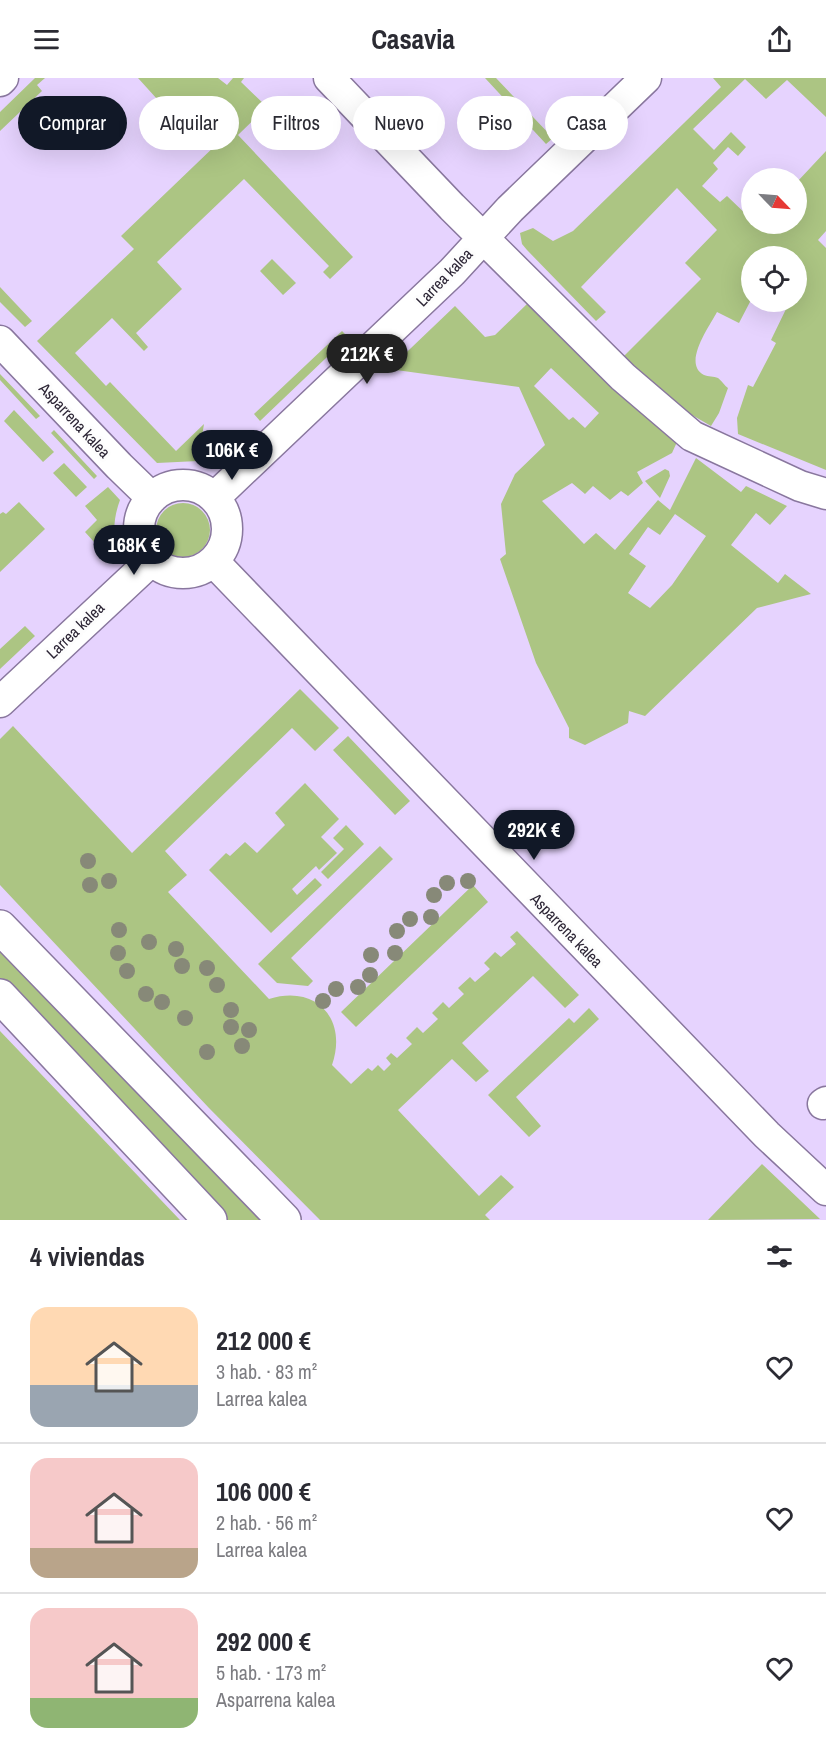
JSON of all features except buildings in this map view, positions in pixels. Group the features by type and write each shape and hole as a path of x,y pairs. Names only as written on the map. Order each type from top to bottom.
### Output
{"main road":[{"path":"0,927 284,1220"},
{"path":"0,996 210,1220"}],"street":[{"path":"329,78 482,237 623,377 693,436 800,486 826,494"},
{"name":"Larrea kalea","path":"214,498 452,272 482,237 646,78"},
{"name":"Asparrena kalea","path":"0,341 152,498"},
{"path":"190,485 214,498 224,513 227,530 224,547 213,561 202,569 189,573 175,573 162,568 152,560 140,536 140,522 144,509 152,498 163,490 190,485"},
{"name":"Larrea kalea","path":"0,702 152,560"},
{"name":"Asparrena kalea","path":"213,561 767,1135 826,1190"}],"green space":[{"path":"35,78 45,78 37,85 42,91 37,96 18,96 18,114 0,131 0,112"},
{"path":"138,78 218,78 227,85 233,78 244,78 241,82 256,96 251,96 251,122 239,134 239,96 154,96"},
{"path":"485,78 496,78 513,96 502,96"},
{"path":"713,78 826,78 826,117 787,80 766,99 745,79 693,129 714,150 731,132 746,147 738,156 728,147 713,163 718,169 702,186 720,202 727,196 741,209 741,234 807,234 807,171 826,151 826,231 818,240 826,248 826,470 738,434 737,418 748,385 753,387 776,343 771,340 785,312 807,312 807,246 741,246 741,312 745,312 739,323 717,312 696,354 698,370 704,375 718,378 728,388 719,413 711,426 685,411 623,357 701,279 685,263 717,230 677,188 581,287 606,312 596,321 522,244 520,233 533,228 553,241 573,231 721,87"},
{"path":"533,117 545,130 545,143 533,130"},
{"path":"239,136 353,257 330,279 323,272 329,266 244,179 157,262 182,289 136,333 148,347 144,351 112,318 75,353 106,386 110,382 176,451 204,424 198,461 157,463 37,341 134,249 121,236 211,150 239,150"},
{"path":"272,259 296,283 283,295 260,271"},
{"path":"0,287 32,321 25,327 0,302"},
{"path":"528,303 677,442 672,453 637,472 643,483 628,496 621,491 610,500 593,486 585,494 572,483 542,501 584,544 596,533 615,550 658,500 670,510 696,458 741,492 746,486 787,506 770,525 756,513 731,545 778,583 785,574 811,594 757,608 645,716 629,711 628,723 585,745 569,738 569,728 536,663 500,559 506,554 501,504 515,474 545,445 519,387 389,369 455,306 485,337 495,335","holes":["551,368 599,413 585,428 573,417 569,420 534,386","675,514 706,536 672,585 650,608 628,593 646,566 629,554 648,527 660,535"]},
{"path":"342,331 348,337 260,421 254,414"},
{"path":"0,374 40,416 36,419 0,380"},
{"path":"14,410 54,452 43,462 4,421"},
{"path":"54,430 97,476 94,479 51,433"},
{"path":"219,432 233,447 215,464 212,464"},
{"path":"64,463 87,487 76,497 53,473"},
{"path":"665,469 669,471 670,476 660,498 645,481"},
{"path":"108,487 120,500 114,528 120,556 113,563 85,532 97,520 85,506"},
{"path":"19,502 45,529 0,572 0,514 3,512 6,514"},
{"path":"183,503 193,505 202,511 208,520 210,530 208,540 202,549 193,555 183,557 173,555 164,549 158,540 156,530 158,520 164,511 173,505"},
{"path":"25,626 35,636 0,669 0,649"},
{"path":"300,689 339,728 315,751 292,728 165,851 187,875 168,892 269,999 286,996 301,997 314,1001 324,1009 336,1033 336,1048 332,1065 351,1084 368,1068 372,1071 378,1065 384,1071 391,1064 386,1058 391,1053 397,1058 412,1044 406,1038 417,1027 423,1033 438,1019 432,1013 443,1002 449,1008 464,994 458,988 470,977 475,982 490,969 484,963 495,952 501,957 516,944 510,937 517,931 579,995 565,1008 533,976 462,1043 489,1071 476,1082 452,1059 398,1110 479,1196 501,1175 514,1187 485,1215 490,1220 320,1220 209,1108 0,885 0,739 13,726 132,853"},
{"path":"348,736 410,801 395,815 333,750"},
{"path":"305,783 339,819 321,837 337,853 319,870 316,866 292,889 297,895 315,878 322,885 271,933 209,870 226,853 230,856 245,842 257,853 285,825 275,813"},
{"path":"346,825 364,844 328,879 321,872 344,849 333,838"},
{"path":"380,846 393,859 291,958 313,981 308,986 277,983 258,964"},
{"path":"473,885 488,902 356,1027 341,1012"},
{"path":"0,940 265,1220 224,1220 0,981"},
{"path":"589,1008 599,1019 516,1097 541,1126 529,1137 488,1095 569,1018 574,1023"},
{"path":"0,1031 180,1220 0,1220"},
{"path":"762,1164 820,1219 708,1220"}]}
